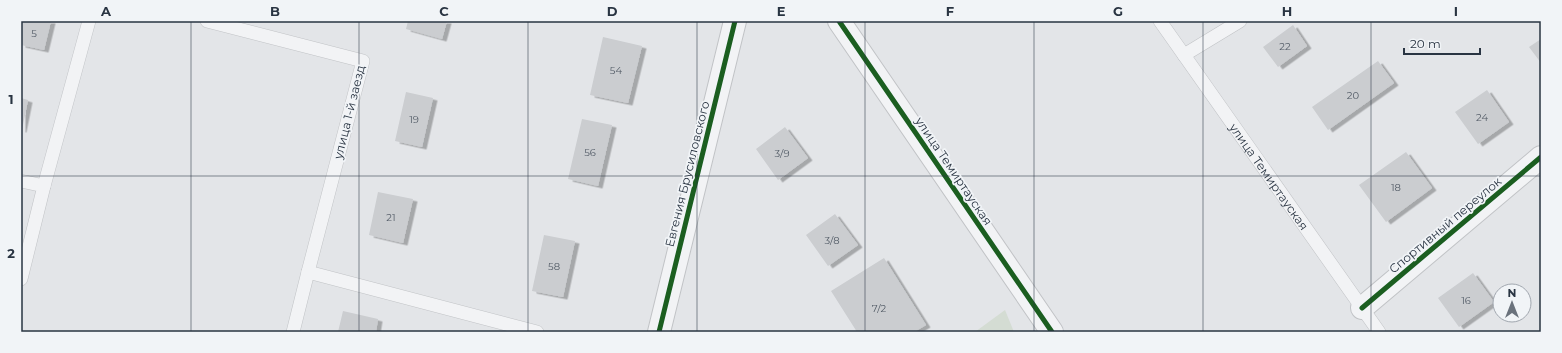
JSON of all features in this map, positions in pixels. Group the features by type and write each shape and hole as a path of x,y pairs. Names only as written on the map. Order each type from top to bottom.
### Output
{"street":[{"name":"Евгения Брусиловского","path":"660,332 734,21"},
{"name":"улица Темиртауская","path":"840,21 1052,332"},
{"name":"Спортивный переулок","path":"1362,308 1541,157"}],"lane":[{"path":"21,279 44,186 89,21"},
{"name":"улица 1-й заезд","path":"207,21 363,60 293,332"},
{"name":"улица Темиртауская","path":"1160,21 1379,332"},
{"path":"1184,55 1240,21"},
{"path":"21,181 44,186"},
{"path":"308,272 537,332"}],"shaded area":[{"path":"1005,310 1014,332 975,332"}],"building":[{"path":"21,21 51,21 44,50 21,45"},
{"path":"408,21 447,21 442,39 406,29"},
{"path":"1293,25 1307,46 1278,67 1263,47"},
{"path":"603,37 642,46 628,103 590,95"},
{"path":"1541,39 1541,63 1529,47"},
{"path":"1378,61 1394,83 1328,130 1312,107"},
{"path":"1487,90 1509,122 1478,144 1455,112"},
{"path":"406,92 433,98 422,147 395,141"},
{"path":"21,98 28,100 22,130 21,130"},
{"path":"582,119 612,125 598,186 568,179"},
{"path":"785,127 808,158 778,180 756,149"},
{"path":"1406,152 1432,188 1386,222 1359,185"},
{"path":"378,192 413,199 403,243 369,235"},
{"path":"835,214 858,245 828,266 806,235"},
{"path":"544,235 575,241 563,297 532,291"},
{"path":"884,258 926,325 914,332 857,332 831,291"},
{"path":"1473,273 1492,299 1492,303 1459,327 1438,298"},
{"path":"343,311 378,319 376,332 338,332"}],"cycle path":[{"path":"659,332 735,21"},
{"path":"839,21 1052,332"},
{"path":"1362,308 1541,157"}]}
